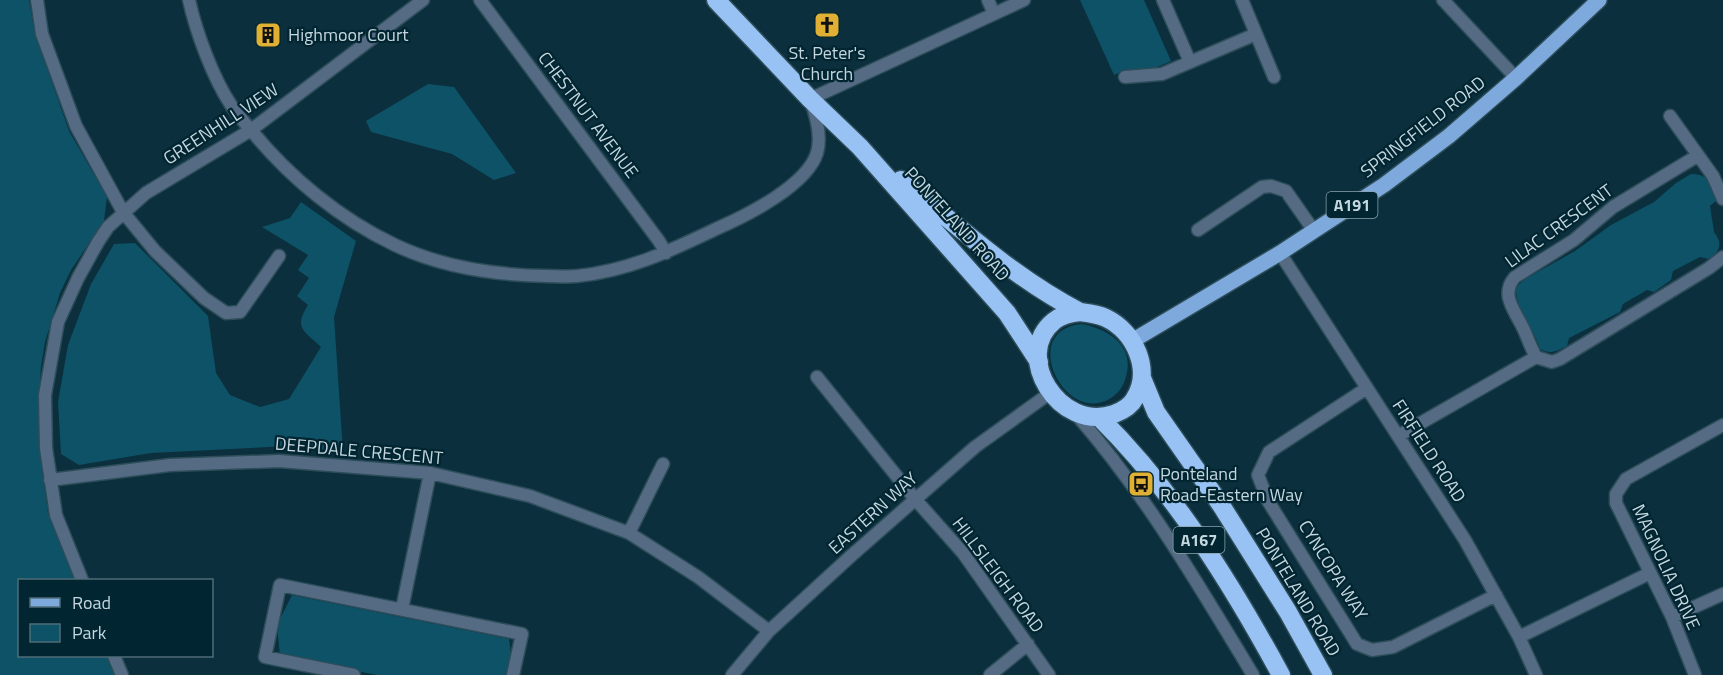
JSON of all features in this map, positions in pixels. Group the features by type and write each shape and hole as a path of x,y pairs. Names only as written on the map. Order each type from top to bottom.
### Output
{"highway":[{"name":"PONTELAND ROAD","path":"716,0 810,99 860,147 1007,313 1039,362"},
{"name":"PONTELAND ROAD","path":"860,147 1019,275 1051,297 1080,312"},
{"name":"A167","path":"1050,393 1039,362 1042,336 1054,321 1080,312 1106,318 1122,328 1132,341 1141,361 1142,378"},
{"name":"PONTELAND ROAD","path":"1142,378 1156,412 1227,515 1288,612 1323,675"},
{"path":"1050,393 1063,406 1074,412 1099,417 1123,410 1134,402 1140,391 1142,378"},
{"name":"A167","path":"1099,417 1125,443 1169,496 1236,598 1281,675"}],"main road":[{"name":"SPRINGFIELD ROAD","path":"1132,341 1280,253 1384,185 1449,136 1516,78 1599,0"}],"street":[{"path":"37,0 42,34 76,126 123,212 163,259 204,298 226,313 240,312 279,255"},
{"path":"189,0 193,18 217,78 231,105 268,152 339,213 396,245 453,265 514,275 575,276 623,269 666,253 743,217 788,188 811,166 818,151 817,118 810,99 1024,0"},
{"name":"GREENHILL VIEW","path":"82,579 56,515 46,448 45,395 58,322 98,242 108,227 146,193 251,130 423,0"},
{"name":"CHESTNUT AVENUE","path":"480,0 666,253"},
{"path":"988,0 994,14"},
{"path":"1163,0 1190,62"},
{"path":"1242,0 1274,77"},
{"path":"1443,0 1516,78"},
{"path":"1125,77 1162,74 1256,34"},
{"path":"1670,116 1713,176 1723,199"},
{"name":"LILAC CRESCENT","path":"1536,357 1510,305 1508,295 1510,283 1515,277 1574,240 1613,207 1698,156"},
{"path":"1198,230 1262,188 1271,186 1286,191 1314,231"},
{"name":"FIRFIELD ROAD","path":"1280,253 1465,540 1519,637 1536,675"},
{"path":"1398,436 1536,357 1552,362 1560,359 1709,268 1723,257"},
{"name":"HILLSLEIGH ROAD","path":"817,377 915,499 963,554 1049,675"},
{"name":"CYNCOPA WAY","path":"1367,388 1269,452 1258,475 1274,511 1358,644 1363,648 1372,650 1393,647 1496,595"},
{"name":"EASTERN WAY","path":"732,675 769,632 915,499 975,447 1050,393"},
{"path":"1074,412 1105,447 1178,550 1253,675"},
{"name":"MAGNOLIA DRIVE","path":"1695,675 1672,617 1616,503 1616,494 1626,479 1723,425"},
{"name":"DEEPDALE CRESCENT","path":"50,480 170,465 279,460 430,473 530,496 628,533 698,577 769,632"},
{"path":"628,533 663,464"},
{"path":"402,609 430,473"},
{"path":"1519,637 1650,573"},
{"path":"354,675 265,657 280,585 522,633 513,675"},
{"path":"1672,617 1723,594"},
{"path":"990,675 1028,644"},
{"path":"114,657 123,675"}],"green space":[{"path":"0,0 29,0 35,34 69,131 107,197 104,221 71,270 60,293 45,342 41,366 39,400 41,462 48,513 75,579 18,579 18,657 106,657 115,675 0,675"},
{"path":"1080,0 1144,0 1171,61 1155,68 1123,71 1114,75"},
{"path":"428,84 454,87 516,173 494,180 452,154 371,132 366,121"},
{"path":"1691,174 1706,178 1716,194 1717,200 1710,206 1714,232 1719,240 1716,253 1709,259 1700,257 1673,271 1671,280 1654,292 1647,290 1623,304 1620,312 1569,338 1567,346 1550,352 1540,349 1518,303 1516,287 1525,279 1575,251 1611,225 1654,202 1676,183"},
{"path":"301,202 356,241 334,317 343,452 289,446 151,453 79,465 61,454 58,402 68,345 91,284 114,244 135,243 208,316 216,373 230,395 260,407 289,399 321,347 302,329 301,319 308,305 297,296 309,278 298,270 308,255 262,227 290,218"},
{"path":"1082,324 1110,335 1123,348 1127,356 1126,376 1121,388 1111,398 1094,403 1078,400 1064,389 1055,374 1050,358 1053,342 1063,330"},
{"path":"292,595 509,639 513,671 511,675 377,675 280,656 277,625"}],"place":[{"name":"St. Peter's Church","path":"827,25"},
{"name":"Highmoor Court","path":"268,35"},
{"name":"Ponteland Road-Eastern Way","path":"1141,484"}]}
